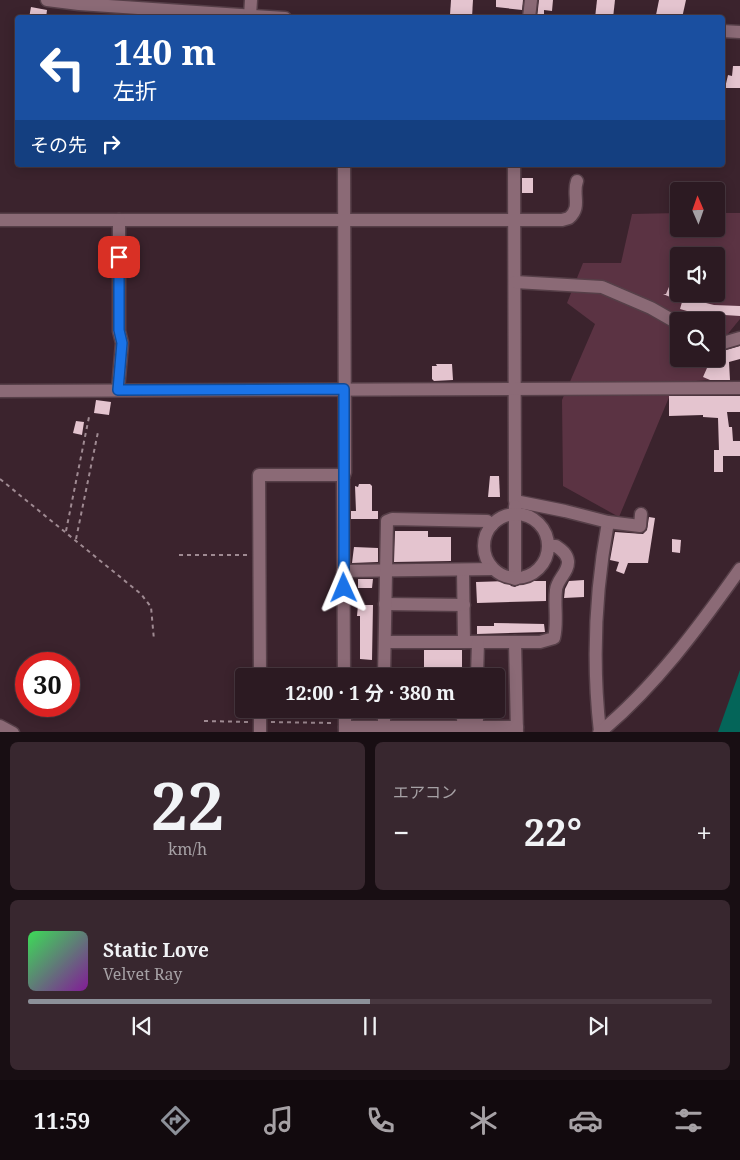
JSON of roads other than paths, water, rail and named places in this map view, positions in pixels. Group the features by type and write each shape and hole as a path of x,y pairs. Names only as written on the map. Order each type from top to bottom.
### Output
{"street":[{"path":"47,0 236,15"},
{"path":"250,15 251,0"},
{"path":"529,15 531,0"},
{"path":"725,31 740,32"},
{"path":"344,167 344,668"},
{"path":"514,167 515,578"},
{"path":"0,220 515,220 569,218 577,207 575,186 577,181"},
{"path":"118,390 122,343 119,330 119,220"},
{"path":"515,282 602,287 652,308 670,319"},
{"path":"725,342 740,338"},
{"path":"0,391 740,388"},
{"path":"260,668 259,475 344,475"},
{"path":"515,508 538,523 546,534 548,546 547,556 535,572 526,577 515,578 507,577 492,569 487,561 484,542 486,533 492,525 515,508 565,511 608,522 640,526 641,514"},
{"path":"384,668 385,526 389,519 487,521 492,525"},
{"path":"599,732 595,686 595,642 600,569 608,522"},
{"path":"385,642 540,642 554,638 557,617 556,589 568,562 563,551 556,546 548,546"},
{"path":"343,571 492,569"},
{"path":"599,732 636,699 672,659 740,569"},
{"path":"464,570 464,642"},
{"path":"385,604 464,605"},
{"path":"477,668 478,642"},
{"path":"384,722 517,730 515,642"},
{"path":"345,728 384,722 477,720 477,718"},
{"path":"0,726 13,732"}]}
